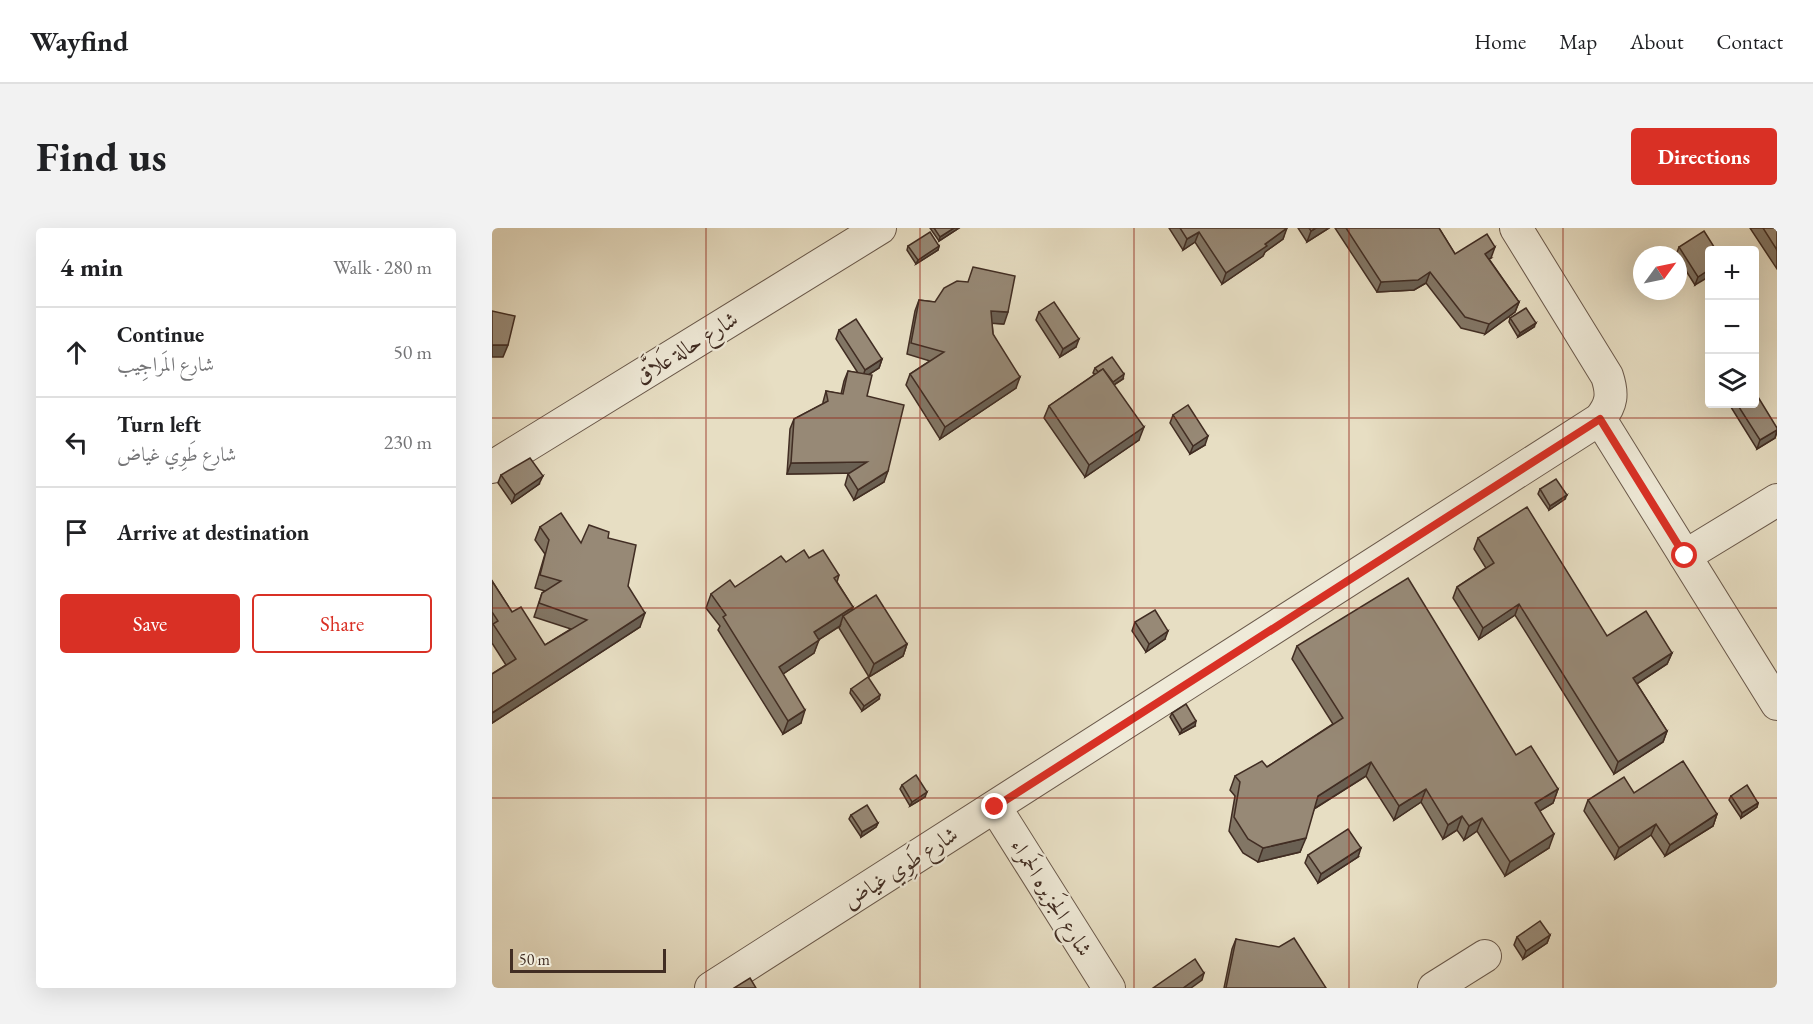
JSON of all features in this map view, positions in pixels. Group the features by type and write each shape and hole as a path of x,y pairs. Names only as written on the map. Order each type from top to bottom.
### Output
{"street":[{"name":"شارع حالة عَلاَّق","path":"492,467 880,228"},
{"path":"1516,228 1607,376 1612,398 1608,409 1600,419 1777,704"},
{"name":"شارع طَوِي غياض","path":"711,988 1600,419"},
{"path":"1685,556 1777,500"},
{"name":"شارع الجَزيره الحَمراء","path":"995,807 1109,988"},
{"path":"1434,988 1485,956"}],"building":[{"path":"934,228 954,228 940,237"},
{"path":"1180,228 1287,228 1265,244 1267,246 1226,273 1199,232 1187,239"},
{"path":"1346,228 1439,228 1455,254 1487,234 1495,247 1485,254 1519,302 1489,324 1465,317 1430,272 1418,280 1381,282"},
{"path":"1763,228 1777,228 1777,250"},
{"path":"1704,231 1713,246 1705,246 1705,272 1698,277 1687,260 1687,246 1681,246"},
{"path":"930,232 939,246 918,260 908,246"},
{"path":"973,267 1015,276 1008,312 991,311 993,334 1020,377 945,427 910,374 944,352 911,343 919,300 935,302 944,288 957,281 968,282"},
{"path":"1054,302 1079,339 1063,349 1039,312"},
{"path":"1526,308 1536,323 1520,333 1510,318"},
{"path":"492,311 515,316 508,345 492,346"},
{"path":"856,319 882,359 865,370 839,330"},
{"path":"1112,357 1124,374 1113,382 1103,369 1098,372 1095,368"},
{"path":"1103,369 1144,427 1089,465 1049,406"},
{"path":"848,371 872,375 867,396 904,405 888,471 858,490 848,474 867,462 791,463 794,419 828,401 826,391 843,394"},
{"path":"1759,399 1777,428 1760,440 1740,408 1759,408"},
{"path":"1188,405 1208,436 1193,446 1173,415"},
{"path":"530,458 543,476 515,495 501,475"},
{"path":"1556,479 1567,495 1550,506 1540,489"},
{"path":"1527,507 1607,636 1646,611 1672,653 1633,678 1667,731 1618,762 1519,604 1483,628 1457,587 1494,563 1478,538"},
{"path":"561,513 581,543 589,525 609,532 608,538 636,545 628,586 645,613 492,713 492,674 516,659 493,624 498,621 492,612 492,581 512,612 521,607 545,645 587,620 539,603 542,593 561,581 540,575 549,540 540,527"},
{"path":"804,550 809,558 823,550 839,575 834,578 853,607 814,632 819,640 779,667 805,710 788,721 723,617 726,615 711,594 730,580 735,587 781,556 786,562"},
{"path":"1408,578 1516,755 1531,746 1558,789 1535,803 1554,834 1510,862 1482,818 1469,826 1462,816 1448,825 1426,789 1399,806 1371,762 1318,796 1306,838 1263,848 1248,839 1234,817 1240,782 1235,776 1262,761 1267,767 1343,718 1297,646"},
{"path":"876,595 907,644 874,664 843,616"},
{"path":"1155,610 1168,631 1149,644 1135,622"},
{"path":"868,677 880,695 864,706 851,689"},
{"path":"1186,704 1196,721 1182,730 1172,713"},
{"path":"1683,761 1717,814 1670,845 1656,824 1619,848 1588,800 1624,777 1634,793"},
{"path":"916,775 927,792 912,802 902,785"},
{"path":"1747,785 1758,803 1742,813 1731,796"},
{"path":"867,805 878,823 862,832 851,815"},
{"path":"1348,829 1361,848 1321,874 1308,855"},
{"path":"1540,921 1550,935 1526,951 1517,937"},
{"path":"1294,938 1326,988 1226,988 1236,939 1279,947"},
{"path":"1195,959 1204,973 1183,988 1153,988"},
{"path":"750,978 756,988 734,988"}],"route":[{"path":"995,807 1600,419 1685,556"}]}
